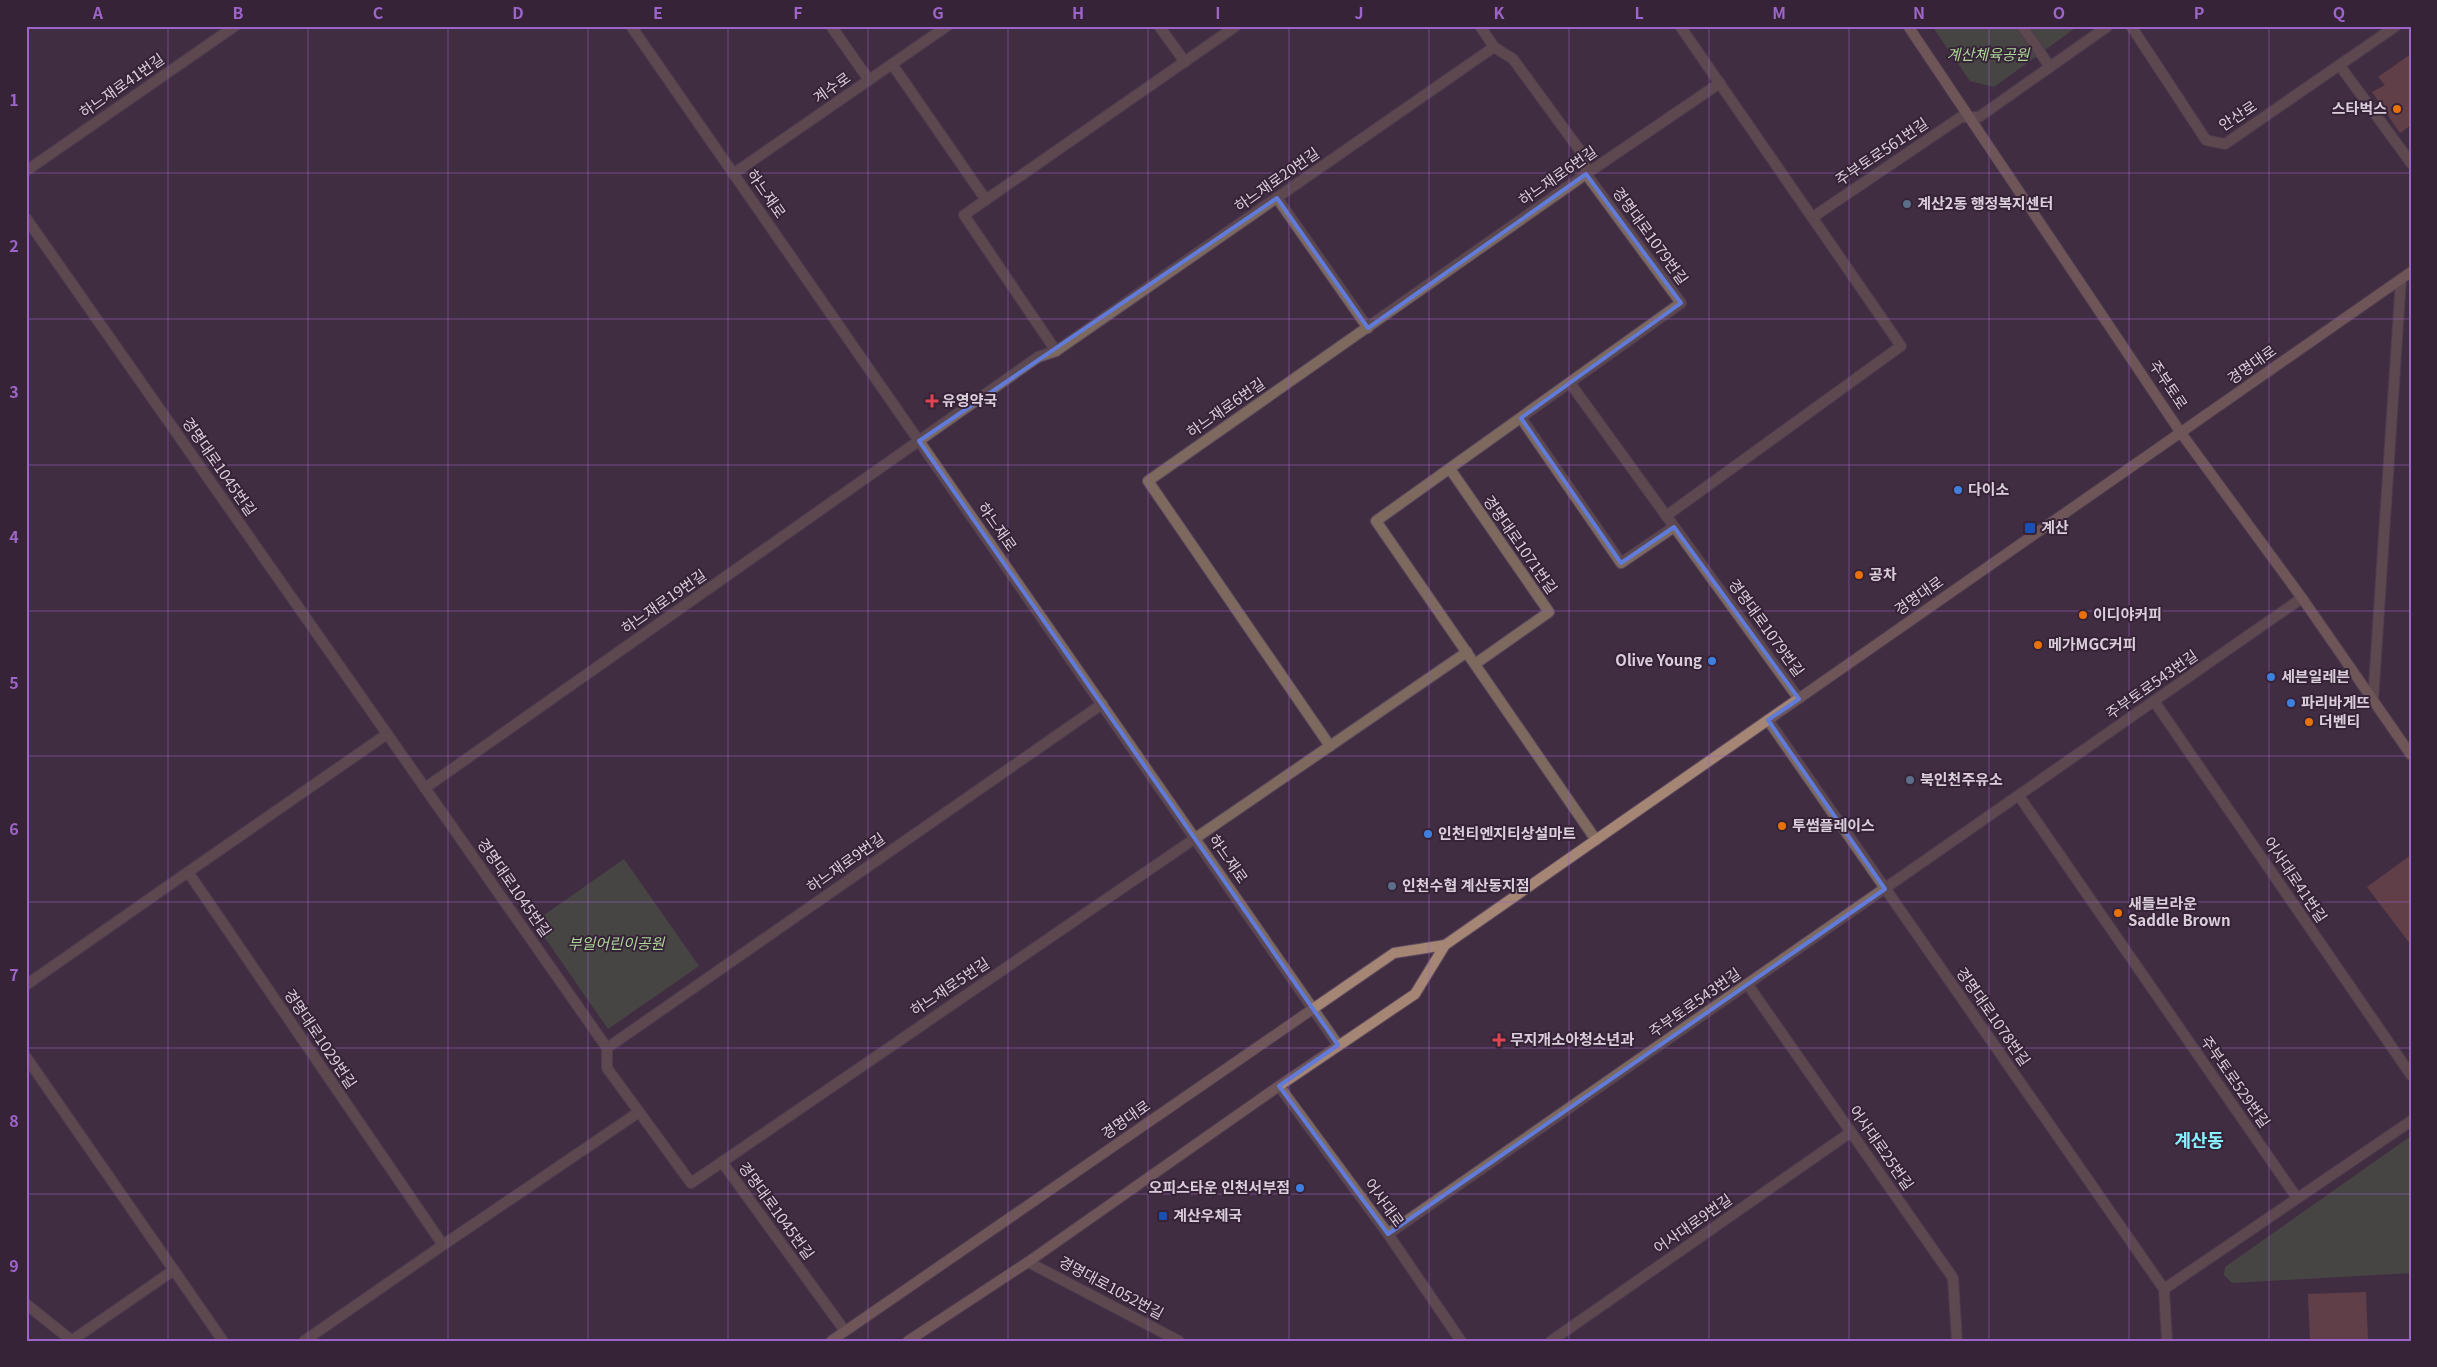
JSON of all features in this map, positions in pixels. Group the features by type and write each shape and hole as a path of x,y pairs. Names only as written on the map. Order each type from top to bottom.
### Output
{"street":[{"name":"하느재로41번길","path":"26,171 235,26"},
{"name":"하느재로","path":"631,26 1338,1045"},
{"path":"831,26 869,80"},
{"name":"계수로","path":"733,174 947,26"},
{"path":"1159,26 1184,62"},
{"path":"1056,351 964,215 1236,26"},
{"path":"1480,26 1494,47 1513,59 1584,156 1586,174"},
{"path":"1666,516 1901,346 1680,26"},
{"name":"주부토로","path":"1908,26 1971,117 2181,433 2302,598 2411,756"},
{"path":"2022,26 2050,67"},
{"name":"주부토로561번길","path":"1813,217 1961,117 1979,117 2108,26"},
{"name":"안산로","path":"2131,26 2206,140 2225,144 2396,26"},
{"name":"하느재로20번길","path":"919,441 1038,357 1056,351 1494,47"},
{"path":"892,64 986,200"},
{"path":"2340,66 2411,163"},
{"name":"하느재로6번길","path":"1330,746 1148,481 1586,174 1720,83"},
{"name":"경명대로1079번길","path":"1450,469 1681,304 1586,174"},
{"path":"1277,198 1368,328"},
{"name":"경명대로1045번길","path":"26,218 607,1048 607,1068 691,1183 722,1162 845,1331"},
{"name":"경명대로","path":"908,1341 1028,1262 1338,1045 1415,994 1445,945 2411,272"},
{"path":"2373,700 2401,279"},
{"name":"경명대로1079번길","path":"1570,382 1799,699"},
{"path":"1521,418 1621,563 1674,527"},
{"name":"하느재로19번길","path":"426,788 919,441"},
{"path":"1450,469 1376,521 1596,840"},
{"name":"경명대로1071번길","path":"1450,469 1549,612 1475,664"},
{"name":"주부토로543번길","path":"1388,1234 2302,598"},
{"path":"1196,838 1467,652"},
{"name":"어사대로41번길","path":"2154,702 2411,1075"},
{"name":"하느재로9번길","path":"607,1048 1102,704"},
{"name":"경명대로1078번길","path":"1768,720 2164,1290"},
{"path":"26,985 387,734"},
{"name":"주부토로529번길","path":"2019,796 2297,1198"},
{"name":"하느재로5번길","path":"722,1162 1196,838"},
{"name":"경명대로1029번길","path":"188,872 443,1245"},
{"name":"경명대로","path":"831,1341 1394,953 1445,945"},
{"name":"어사대로25번길","path":"1748,984 1953,1278 1957,1341"},
{"path":"26,1057 223,1341"},
{"name":"어사대로","path":"1279,1086 1388,1234 1461,1341"},
{"path":"304,1341 639,1112"},
{"path":"2167,1341 2164,1290 2411,1121"},
{"name":"어사대로9번길","path":"1552,1341 1851,1132"},
{"name":"경명대로1052번길","path":"1028,1262 1178,1341"},
{"path":"26,1304 71,1341 174,1270"}],"highlighted area":[{"path":"1586,174 1681,303 1521,418 1621,563 1674,527 1799,699 1768,720 1885,889 1388,1234 1279,1086 1338,1045 919,441 1277,198 1368,328"}],"green space":[{"name":"계산체육공원","path":"1932,26 2078,26 1994,87 1970,81"},
{"name":"부일어린이공원","path":"624,859 699,966 608,1029 534,922"},
{"path":"2411,1136 2411,1273 2232,1283 2224,1275 2225,1267"}],"building":[{"name":"스타벅스","path":"2411,54 2411,125 2400,133 2372,92 2385,85 2378,77"},
{"path":"2411,855 2411,945 2367,887"},
{"path":"2366,1292 2368,1341 2310,1341 2308,1294"}],"place":[{"name":"스타벅스","path":"2397,109"},
{"name":"계산2동 행정복지센터","path":"1907,204"},
{"name":"유영약국","path":"932,401"},
{"name":"다이소","path":"1958,490"},
{"name":"계산","path":"2030,528"},
{"name":"공차","path":"1859,575"},
{"name":"이디야커피","path":"2083,615"},
{"name":"메가MGC커피","path":"2038,645"},
{"name":"Olive Young","path":"1712,661"},
{"name":"세븐일레븐","path":"2271,677"},
{"name":"파리바게뜨","path":"2291,703"},
{"name":"더벤티","path":"2309,722"},
{"name":"북인천주유소","path":"1910,780"},
{"name":"투썸플레이스","path":"1782,826"},
{"name":"인천티엔지티상설마트","path":"1428,834"},
{"name":"인천수협 계산동지점","path":"1392,886"},
{"name":"새들브라운 Saddle Brown","path":"2118,913"},
{"name":"무지개소아청소년과","path":"1499,1040"},
{"name":"오피스타운 인천서부점","path":"1300,1188"},
{"name":"계산우체국","path":"1163,1216"}],"district":[{"name":"계산동","path":"2199,1141"}]}
